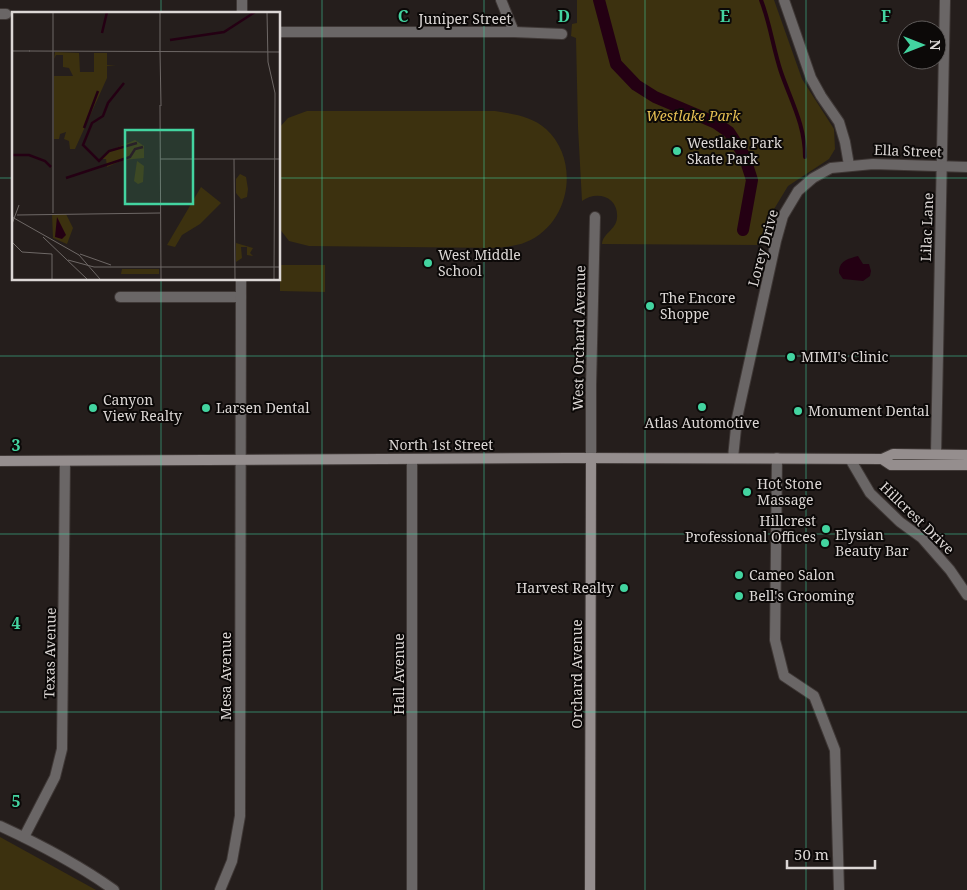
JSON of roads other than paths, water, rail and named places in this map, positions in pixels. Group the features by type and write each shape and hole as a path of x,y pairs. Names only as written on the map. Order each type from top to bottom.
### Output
{"main road":[{"name":"North 1st Street","path":"882,460 893,454 967,455"},
{"name":"Orchard Avenue","path":"590,890 592,458"},
{"name":"North 1st Street","path":"0,461 777,458 882,460 891,465 967,465"}],"street":[{"path":"502,0 514,32"},
{"path":"784,0 811,78 839,122 845,142 848,165"},
{"name":"Lilac Lane","path":"936,454 945,0"},
{"name":"Juniper Street","path":"280,32 514,32 562,34"},
{"name":"Ella Street","path":"848,165 967,167"},
{"name":"Lorey Drive","path":"733,458 737,418 782,216 798,191 813,178 831,168 848,165"},
{"name":"West Orchard Avenue","path":"592,458 591,376 595,217"},
{"name":"Mesa Avenue","path":"220,890 232,861 240,816 241,280"},
{"path":"120,297 241,297"},
{"path":"777,458 775,640 784,676 814,696 834,750 839,890"},
{"name":"Hall Avenue","path":"412,459 412,890"},
{"name":"Hillcrest Drive","path":"850,459 870,493 900,522 922,538 950,570 967,595"},
{"name":"Texas Avenue","path":"24,837 55,777 62,749 65,461"},
{"path":"0,826 24,837 101,880 114,890"}],"waterway":[{"path":"599,0 616,64 636,85 655,97 716,123 729,132 744,155 752,180 743,230"},
{"path":"761,0 781,72 803,134 805,157"}],"place":[{"name":"Westlake Park Skate Park","path":"677,151"},
{"name":"West Middle School","path":"428,263"},
{"name":"The Encore Shoppe","path":"650,306"},
{"name":"MIMI's Clinic","path":"791,357"},
{"name":"Atlas Automotive","path":"702,407"},
{"name":"Canyon View Realty","path":"93,408"},
{"name":"Larsen Dental","path":"206,408"},
{"name":"Monument Dental","path":"798,411"},
{"name":"Hot Stone Massage","path":"747,492"},
{"name":"Hillcrest Professional Offices","path":"826,529"},
{"name":"Elysian Beauty Bar","path":"825,543"},
{"name":"Cameo Salon","path":"739,575"},
{"name":"Harvest Realty","path":"624,588"},
{"name":"Bell's Grooming","path":"739,596"}],"park label":[{"name":"Westlake Park","path":"693,116"}]}
